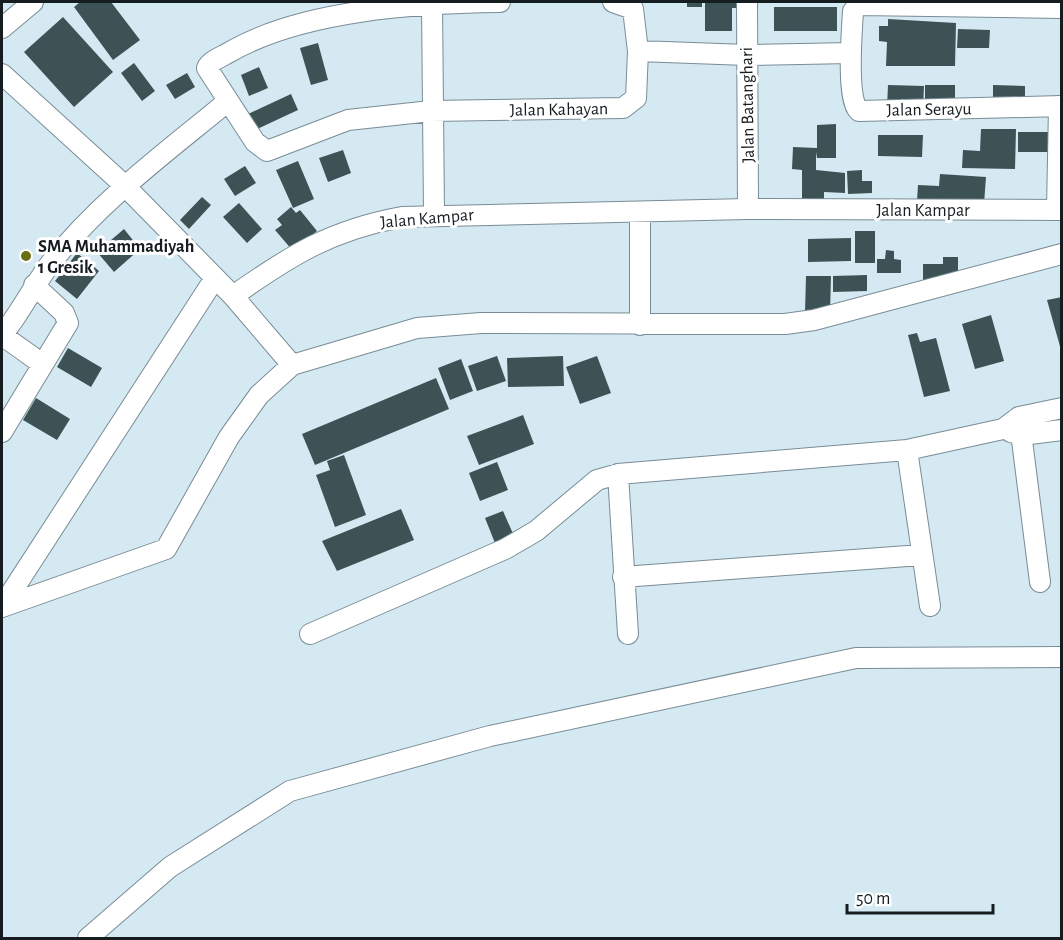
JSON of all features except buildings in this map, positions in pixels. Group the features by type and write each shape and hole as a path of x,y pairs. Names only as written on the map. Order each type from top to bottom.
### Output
{"street":[{"path":"2,28 33,2"},
{"path":"432,2 431,111 434,214"},
{"name":"Jalan Kahayan","path":"500,2 432,2 367,10 292,28 239,46 207,68 255,142 267,151 348,120 431,111 623,108 636,98 638,51 633,9 613,2"},
{"name":"Jalan Batanghari","path":"747,2 748,209"},
{"name":"Jalan Serayu","path":"1060,210 1060,106 859,111 854,103 851,53 853,11 859,5 1062,8"},
{"path":"638,51 747,55 851,53"},
{"path":"2,74 124,185 233,296 292,365"},
{"path":"41,363 2,335 34,285 89,217 124,185 227,102"},
{"name":"Jalan Kampar","path":"233,296 285,258 347,229 402,217 434,214 640,213 748,209 1060,210"},
{"path":"640,213 640,326"},
{"path":"2,607 166,549 229,437 259,395 292,365 417,328 481,323 640,326 785,324 814,320 1062,254"},
{"path":"2,607 215,278"},
{"path":"2,432 68,321 64,313 34,285"},
{"path":"310,634 505,549 536,531 597,480 618,474 907,450 1015,427 1062,408"},
{"path":"1015,427 1062,430"},
{"path":"1015,427 1040,582"},
{"path":"907,450 930,606"},
{"path":"618,474 628,634"},
{"path":"623,576 921,555"},
{"path":"88,939 170,867 290,791 490,736 856,658 1062,657"}],"place":[{"name":"SMA Muhammadiyah 1 Gresik","path":"26,256"}]}
